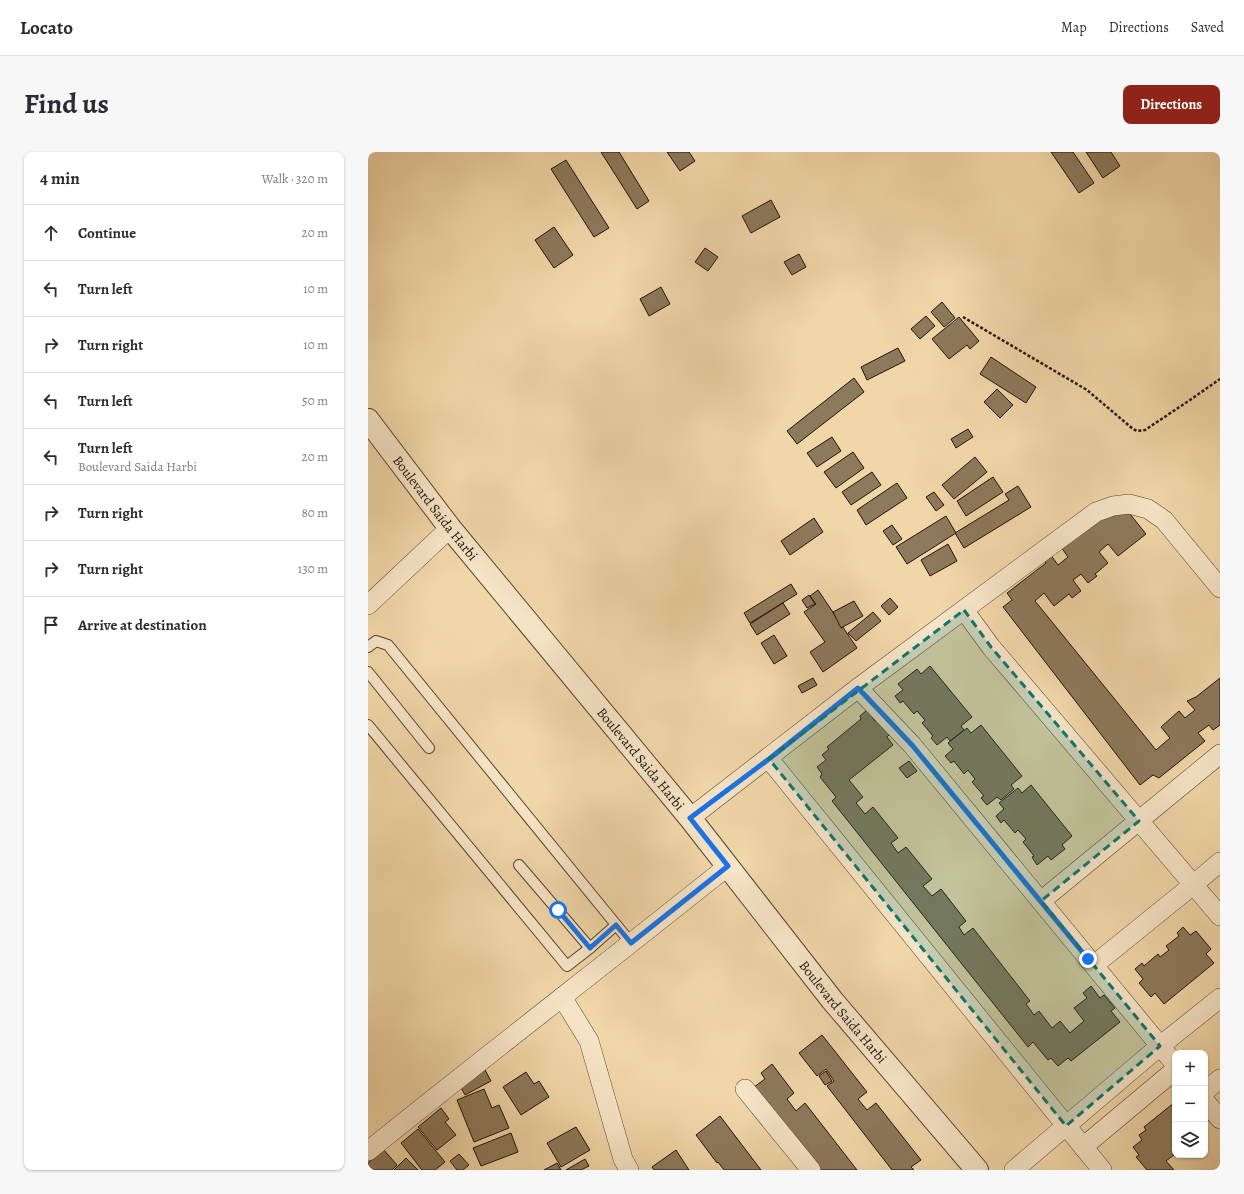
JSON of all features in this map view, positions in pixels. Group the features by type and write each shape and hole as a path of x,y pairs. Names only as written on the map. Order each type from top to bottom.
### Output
{"street":[{"name":"Boulevard Saida Harbi","path":"368,420 450,528 690,818 832,1000 977,1170"},
{"path":"690,818 769,759 858,688 1096,512 1113,506 1129,504 1148,509 1164,520 1220,588"},
{"path":"368,605 450,528"},
{"path":"964,610 991,647 1220,916"},
{"path":"858,688 912,745 1172,1060"},
{"path":"1041,901 1220,754"},
{"path":"769,759 1102,1170"},
{"path":"1094,965 1220,862"},
{"path":"368,1151 728,866"},
{"path":"562,997 589,1041 623,1159 629,1170"},
{"path":"1014,1170 1160,1046 1220,998"},
{"path":"1083,1147 1172,1073"},
{"path":"1208,1089 1220,1079"},
{"path":"745,1089 811,1170"},
{"path":"1208,1105 1220,1119"}],"lane":[{"path":"368,647 376,641 388,645 631,943"},
{"path":"368,672 429,748"},
{"path":"368,725 567,966 616,925"},
{"path":"520,865 590,948"}],"path":[{"path":"963,317 1087,390 1137,431 1145,430 1220,378"}],"highlighted area":[{"path":"964,610 991,647 1139,821 1041,901 1160,1046 1066,1126 769,759"}],"building":[{"path":"601,152 619,152 649,201 637,209"},
{"path":"667,152 689,152 695,161 680,171"},
{"path":"1051,152 1073,152 1094,183 1079,193"},
{"path":"1086,152 1111,152 1120,166 1103,178"},
{"path":"566,160 609,228 594,237 551,169"},
{"path":"771,200 780,217 751,233 742,216"},
{"path":"554,227 573,255 554,268 535,240"},
{"path":"705,248 718,257 708,271 695,262"},
{"path":"799,254 806,267 792,275 784,262"},
{"path":"661,287 670,304 649,316 640,299"},
{"path":"942,302 955,318 944,327 931,312"},
{"path":"926,316 935,326 920,339 911,329"},
{"path":"959,317 979,341 970,349 967,345 949,359 932,339"},
{"path":"898,348 905,361 867,380 861,367"},
{"path":"991,357 1036,387 1026,403 980,374"},
{"path":"854,378 864,392 797,444 787,431"},
{"path":"997,389 1013,405 1000,418 984,402"},
{"path":"968,429 973,437 956,448 951,439"},
{"path":"832,437 841,451 817,467 807,453"},
{"path":"853,452 864,468 836,488 824,472"},
{"path":"975,457 987,472 954,499 942,485"},
{"path":"872,472 881,485 851,505 842,492"},
{"path":"993,477 1003,492 966,516 957,501"},
{"path":"897,483 907,498 866,525 857,510"},
{"path":"1018,486 1031,507 964,548 955,533 1009,500 1005,494"},
{"path":"934,492 944,505 936,511 926,497"},
{"path":"1126,509 1146,534 1118,556 1108,544 1099,552 1108,563 1095,574 1097,576 1088,583 1081,574 1073,580 1081,591 1072,598 1069,594 1054,606 1044,593 1035,601 1156,750 1170,738 1161,727 1179,711 1185,718 1195,710 1187,701 1196,697 1220,678 1220,725 1213,730 1209,725 1198,733 1205,741 1159,778 1153,775 1140,785 1003,607 1012,600 1007,593 1046,563 1043,559 1050,554 1058,565 1068,557 1059,544 1103,515"},
{"path":"946,516 956,533 907,564 896,547"},
{"path":"814,518 823,532 790,555 781,541"},
{"path":"892,525 902,539 893,545 883,531"},
{"path":"948,544 957,561 930,576 921,560"},
{"path":"791,584 797,594 750,623 744,613"},
{"path":"818,590 857,648 823,672 810,652 825,642 804,612 816,604 810,596"},
{"path":"809,595 815,604 807,608 802,600"},
{"path":"890,598 898,607 889,615 881,606"},
{"path":"854,601 863,616 841,628 833,612"},
{"path":"783,603 790,614 757,635 750,624"},
{"path":"873,612 881,621 856,641 848,633"},
{"path":"774,635 787,656 774,664 761,643"},
{"path":"930,666 972,717 961,726 964,730 950,741 947,737 937,745 931,738 933,736 922,723 925,720 917,711 914,714 903,701 900,703 895,696 903,690 898,684 917,669 921,674"},
{"path":"813,678 817,685 802,693 798,686"},
{"path":"867,710 875,721 879,719 891,733 887,737 893,745 849,780 863,797 856,803 865,814 873,807 898,838 891,843 898,853 906,847 932,879 923,886 932,896 941,889 966,921 959,927 964,935 973,928 1030,1001 1026,1004 1034,1015 1039,1011 1052,1028 1060,1021 1070,1033 1084,1021 1074,1008 1087,998 1083,993 1091,986 1100,998 1104,995 1115,1008 1111,1011 1120,1022 1071,1061 1068,1058 1058,1066 1051,1058 1048,1060 1033,1042 1028,1047 832,801 836,797 820,777 822,774 817,767 826,760 822,755 829,749 827,747 861,719 860,716"},
{"path":"981,725 1022,776 1011,785 1014,789 1001,800 997,797 987,805 981,798 984,796 972,782 975,779 968,770 964,774 954,761 951,763 945,756 953,749 948,743 967,728 971,733"},
{"path":"909,761 917,771 907,778 899,768"},
{"path":"1031,785 1072,836 1062,845 1065,849 1051,860 1048,856 1037,865 1032,857 1034,856 1023,842 1026,839 1018,830 1015,833 1004,820 1001,823 996,816 1004,809 999,803 1018,788 1022,793"},
{"path":"1183,927 1190,935 1196,931 1211,949 1206,954 1214,963 1164,1004 1155,993 1151,997 1139,983 1143,979 1135,969 1142,963 1144,966 1158,954 1160,957 1169,950 1166,946 1179,936 1177,933"},
{"path":"822,1035 867,1092 858,1099 867,1110 876,1103 921,1160 911,1167 914,1170 892,1170 827,1086 834,1081 826,1069 817,1076 799,1053"},
{"path":"772,1064 794,1093 787,1099 796,1111 805,1103 857,1170 819,1170 754,1087 765,1079 761,1073"},
{"path":"484,1068 491,1081 465,1095 458,1082"},
{"path":"826,1071 832,1081 825,1085 819,1076"},
{"path":"526,1072 534,1084 539,1081 549,1097 521,1115 503,1087"},
{"path":"484,1089 492,1108 499,1105 509,1128 474,1142 457,1100"},
{"path":"1172,1104 1172,1156 1166,1161 1174,1170 1147,1170 1136,1157 1139,1155 1133,1147 1142,1140 1139,1135 1146,1130 1144,1127"},
{"path":"441,1108 449,1119 445,1122 456,1135 437,1150 418,1127"},
{"path":"720,1116 761,1170 724,1170 718,1162 717,1163 696,1135"},
{"path":"576,1127 590,1150 561,1167 547,1143"},
{"path":"418,1129 445,1162 435,1170 422,1170 401,1143"},
{"path":"511,1133 518,1152 481,1166 473,1148"},
{"path":"383,1149 397,1165 392,1170 368,1170 368,1163"},
{"path":"676,1150 689,1170 654,1170 652,1167"},
{"path":"459,1154 469,1165 463,1170 457,1170 450,1161"},
{"path":"406,1158 418,1170 394,1170"},
{"path":"585,1159 589,1166 581,1170 566,1170"},
{"path":"557,1163 561,1170 544,1170"}],"route":[{"path":"558,910 590,948 616,925 631,943 728,866 690,818 769,759 858,688 912,745 1088,959"}]}
